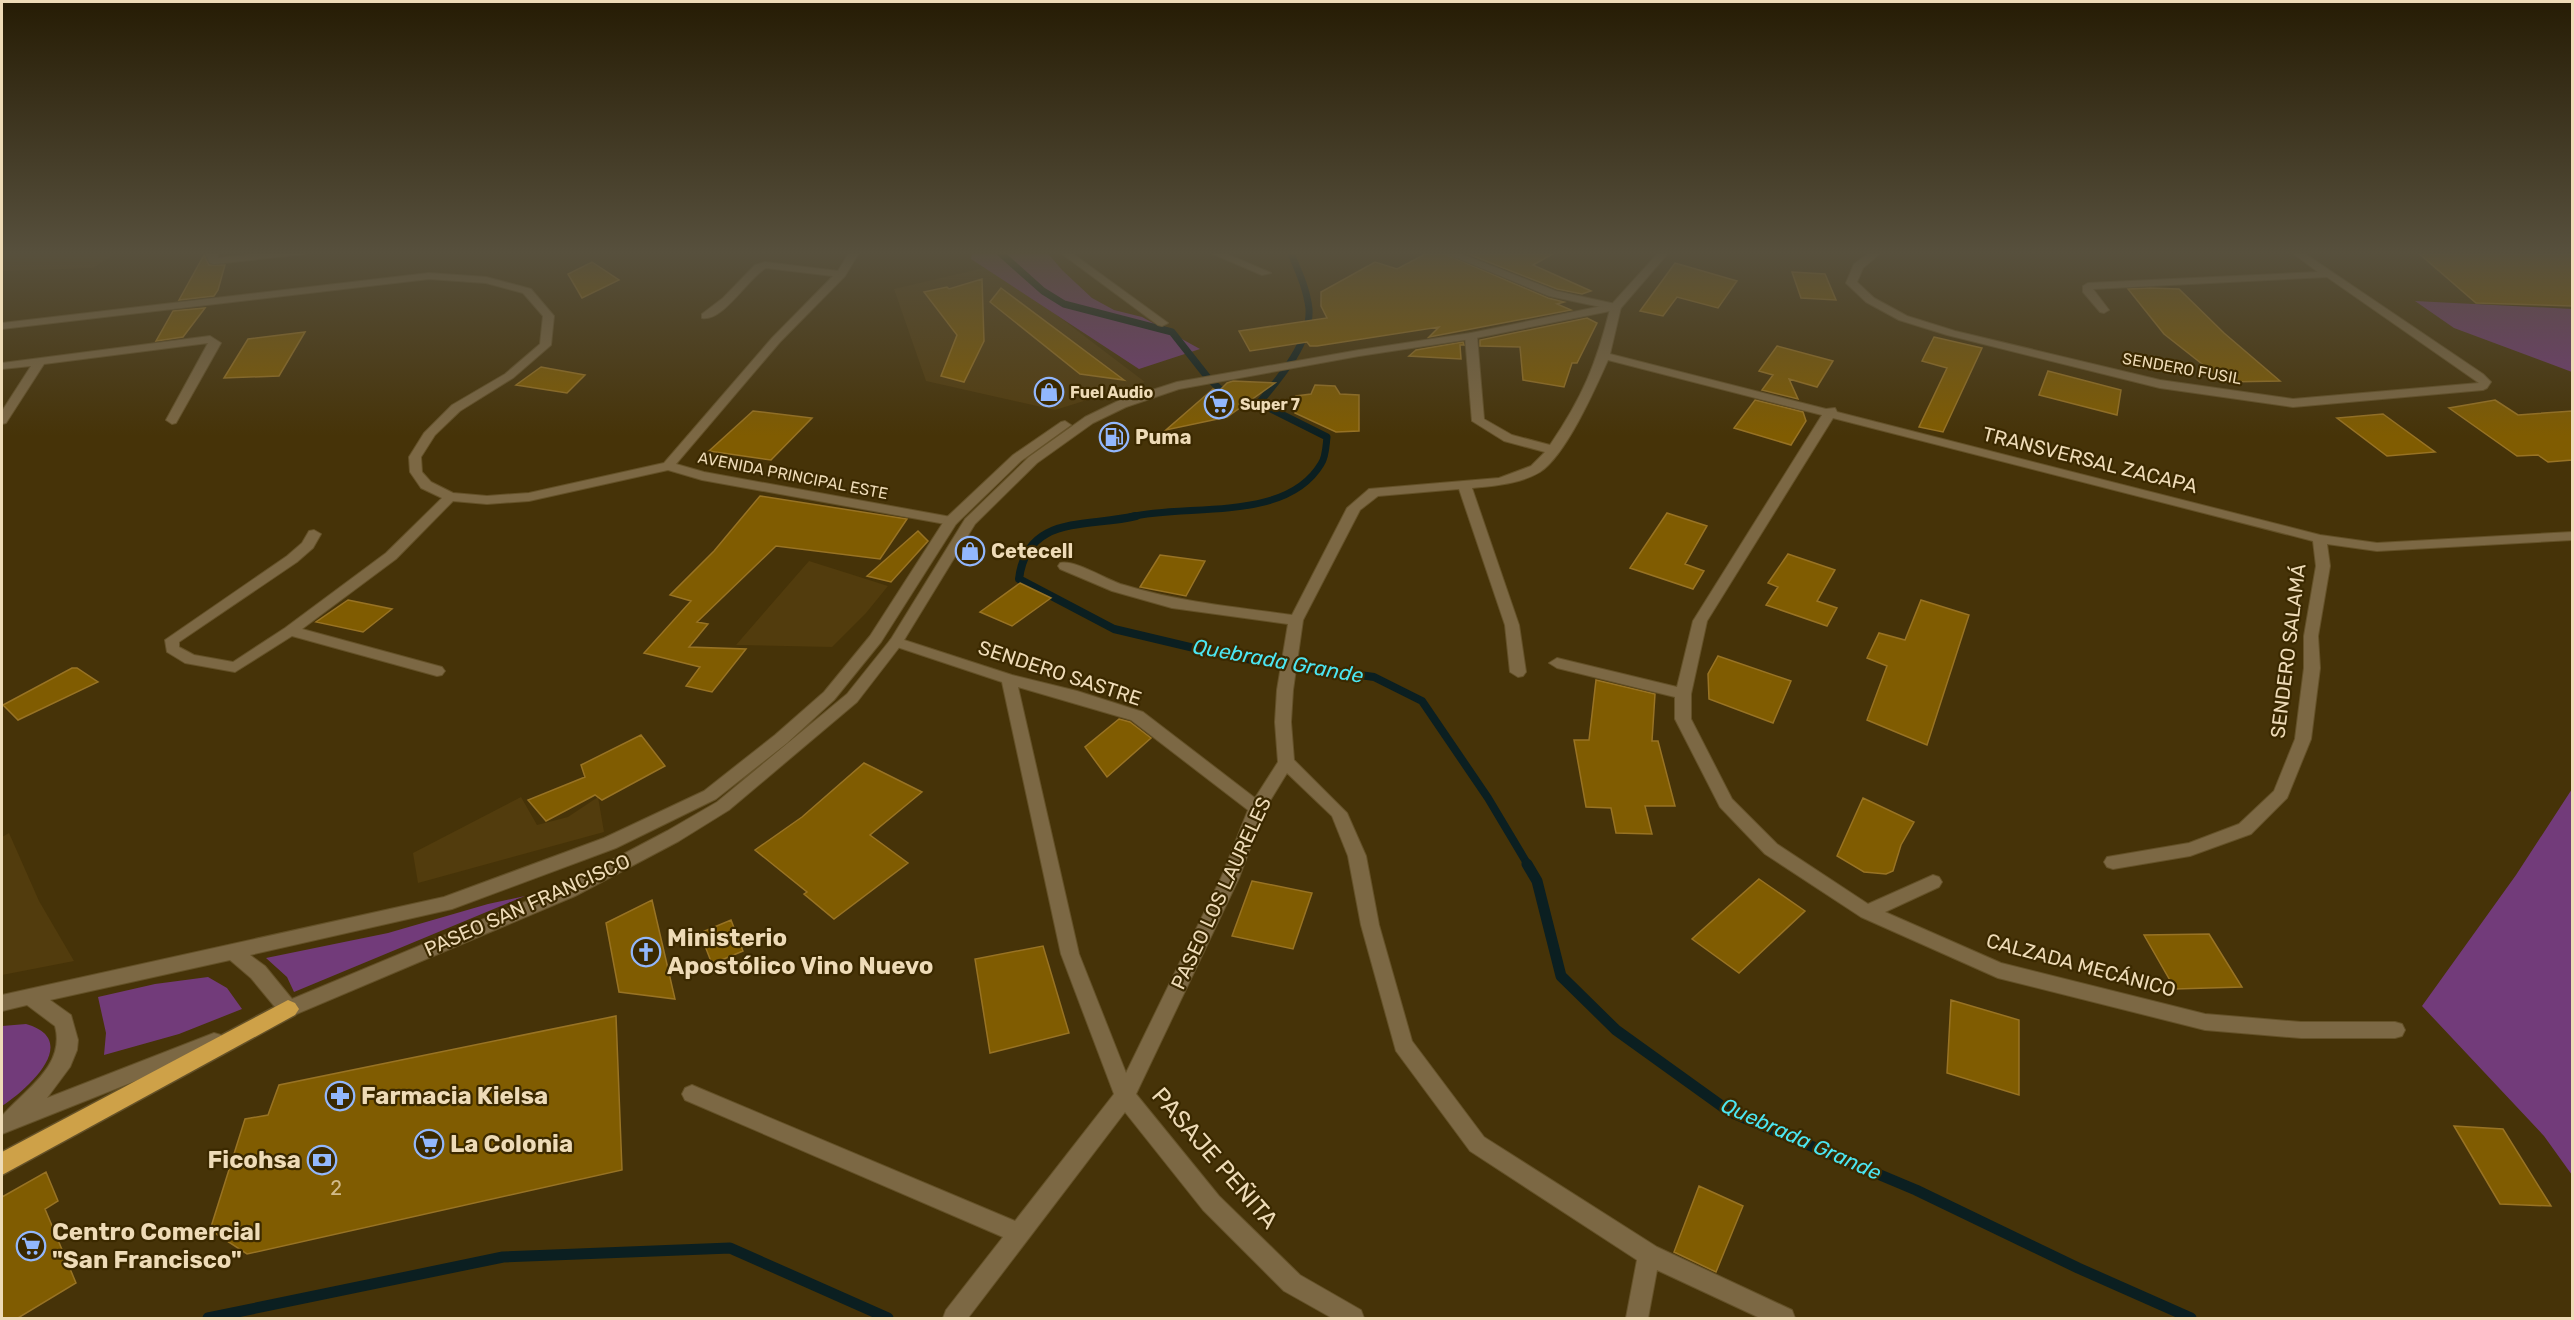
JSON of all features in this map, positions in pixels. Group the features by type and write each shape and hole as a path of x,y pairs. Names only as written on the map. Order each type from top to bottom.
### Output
{"highway":[{"path":"2,1164 59,1131 288,1010"}],"street":[{"name":"AVENIDA PRINCIPAL ESTE","path":"2,326 116,313"},
{"name":"AVENIDA PRINCIPAL ESTE","path":"546,313 549,316 545,345 509,376 456,408 430,433 415,457 417,472 426,485 450,498 487,500 529,497 668,466 702,476 951,521"},
{"path":"706,316 710,313"},
{"path":"668,466 776,340 803,313"},
{"path":"1148,313 1162,323"},
{"name":"PASEO SAN FRANCISCO","path":"2,1004 29,996 446,904 610,843 710,795 781,739 842,683 876,639 898,601 951,521 1017,458 1047,436 1110,399 1175,383 1296,361 1472,336 1588,313"},
{"path":"1615,313 1604,356 1581,408 1553,450 1536,469 1501,482 1374,492 1354,508 1296,620 1285,690 1283,722 1286,762 1339,813 1357,856 1370,925 1403,1045 1478,1144 1649,1255 1784,1318"},
{"name":"SENDERO FUSIL","path":"1893,313 1903,318 1951,333 2160,384 2293,403 2483,386 2485,382 2479,376 2388,313"},
{"path":"1472,336 1478,421 1508,438 1553,450"},
{"path":"2,366 210,339 215,343 172,420"},
{"name":"TRANSVERSAL ZACAPA","path":"1604,356 1831,411 2320,538 2377,547 2572,536"},
{"path":"2,420 40,361"},
{"name":"PASEO SAN FRANCISCO","path":"2,1124 156,1066 569,891 673,836 723,806 798,746 852,698 896,642 970,522 1008,482 1033,460 1089,420 1175,383"},
{"name":"CALZADA MECÁNICO","path":"1831,411 1700,621 1683,694 1683,719 1726,803 1771,849 1867,912 1998,970 2205,1022 2301,1030 2395,1030"},
{"path":"1464,484 1512,625 1518,672"},
{"path":"314,534 308,544 292,559 172,640 172,650 190,659 235,667 290,631 391,556 450,498"},
{"name":"SENDERO SALAMÁ","path":"2113,862 2190,849 2245,829 2281,794 2303,740 2312,669 2311,636 2323,566 2320,538"},
{"path":"1065,566 1117,588 1172,603 1296,620"},
{"path":"290,631 436,671"},
{"name":"SENDERO SASTRE","path":"896,642 1010,679 1072,695 1137,716 1257,808"},
{"path":"1557,663 1683,694"},
{"name":"PASAJE PEÑITA","path":"1010,679 1070,954 1125,1096 1211,1203 1292,1283 1353,1318"},
{"name":"PASEO LOS LAURELES","path":"959,1312 1125,1096 1230,878 1257,808 1286,762"},
{"path":"1867,912 1934,882"},
{"path":"232,951 258,972 288,1010"},
{"path":"2,1124 37,1096 59,1068 69,1042 64,1021 29,996"},
{"path":"692,1094 1018,1233"},
{"path":"1637,1318 1649,1255"}],"shaded area":[{"path":"902,313 1053,313 1145,382 1055,410 926,381"},
{"path":"1053,313 1124,313 1142,317 1200,349 1139,369"},
{"path":"2432,313 2572,313 2572,372 2454,328"},
{"path":"809,561 888,586 866,613 832,647 736,645"},
{"path":"2572,789 2572,1175 2544,1136 2422,1006 2516,875"},
{"path":"521,797 537,825 568,817 598,797 604,832 418,883 413,853"},
{"path":"9,833 39,901 74,961 2,975 2,837"},
{"path":"525,896 294,992 287,977 266,958 388,933 488,904"},
{"path":"208,977 227,988 242,1009 179,1034 104,1055 106,1033 98,997 155,984"},
{"path":"26,1024 42,1031 50,1041 50,1052 45,1065 36,1077 2,1106 2,1026"}],"building":[{"path":"172,313 202,313 183,337 156,341"},
{"path":"940,313 983,313 984,341 964,382 941,376 957,335"},
{"path":"1003,313 1034,313 1124,380 1080,374"},
{"path":"1324,313 1557,313 1429,337 1439,327 1317,346 1310,346 1307,342 1250,351 1239,331 1327,318"},
{"path":"1647,313 1666,313 1663,316"},
{"path":"2147,313 2203,313 2280,381 2225,382 2164,334"},
{"path":"1587,318 1597,323 1577,363 1572,363 1564,387 1523,380 1520,347 1480,346 1480,340"},
{"path":"305,332 279,376 224,378 248,339"},
{"path":"1934,337 1982,348 1943,432 1919,427 1947,368 1922,361"},
{"path":"1463,342 1464,345 1460,345 1461,359 1409,356 1416,350"},
{"path":"1777,346 1833,361 1817,387 1789,379 1798,399 1762,390 1773,375 1759,371"},
{"path":"541,367 585,375 567,393 516,385"},
{"path":"2048,371 2121,390 2117,415 2039,395"},
{"name":"Super 7","path":"1233,381 1275,383 1227,417 1166,430 1213,389 1219,391 1227,383"},
{"path":"1315,385 1335,386 1340,394 1359,395 1359,431 1336,432 1295,413 1296,396 1311,394"},
{"path":"1755,400 1803,412 1806,421 1791,445 1734,428"},
{"path":"2495,400 2518,415 2572,411 2572,460 2548,462 2538,455 2517,456 2449,408"},
{"path":"753,411 812,418 771,460 709,451"},
{"path":"2383,414 2435,452 2387,456 2337,418"},
{"path":"760,496 907,519 880,559 776,546 697,622 708,624 689,647 746,649 712,692 686,686 700,667 644,653 691,601 670,595 714,551"},
{"path":"1667,513 1707,526 1685,564 1704,571 1693,589 1630,568"},
{"path":"918,531 928,541 891,582 867,576"},
{"path":"1788,554 1835,570 1817,601 1837,608 1827,626 1766,605 1778,587 1768,583"},
{"path":"1160,555 1205,561 1186,596 1140,587"},
{"path":"1020,583 1051,598 1012,626 980,612"},
{"path":"348,600 392,609 363,632 316,622"},
{"path":"1921,600 1969,615 1927,745 1867,720 1887,666 1867,658 1879,633 1905,640"},
{"path":"1718,656 1791,681 1773,723 1709,699 1708,674"},
{"path":"72,668 77,668 98,682 18,720 3,705"},
{"path":"1596,680 1655,694 1652,741 1658,741 1675,806 1645,806 1652,834 1616,833 1611,808 1586,807 1574,740 1589,740"},
{"path":"1119,719 1130,722 1151,738 1107,777 1085,747"},
{"path":"641,735 665,766 602,800 595,795 546,821 528,800 585,777 581,765"},
{"path":"864,763 922,792 870,835 908,863 834,919 804,894 807,892 755,850 802,817"},
{"path":"1863,798 1914,822 1901,845 1893,871 1886,874 1864,872 1837,856"},
{"path":"1759,879 1805,911 1739,973 1692,939"},
{"path":"1252,881 1312,893 1293,949 1232,936"},
{"path":"652,900 675,999 619,992 606,923"},
{"path":"731,920 743,951 712,964 700,933"},
{"path":"2209,934 2242,987 2175,989 2144,935"},
{"path":"1043,946 1069,1033 990,1053 975,959"},
{"path":"1951,1000 2019,1020 2019,1095 1947,1073"},
{"name":"La Colonia","path":"616,1016 622,1170 247,1254 210,1230 245,1119 268,1115 279,1085"},
{"path":"2454,1126 2503,1129 2551,1206 2500,1204"},
{"name":"Centro Comercial \"San Francisco\"","path":"46,1172 58,1201 45,1209 76,1283 18,1318 2,1318 2,1197"},
{"path":"1699,1186 1743,1206 1716,1272 1674,1252"}],"waterway":[{"name":"Quebrada Grande","path":"1097,313 1172,332 1209,379 1220,389 1269,408 1327,437 1321,464 1305,483 1284,495 1260,503 1234,507 1133,516"},
{"path":"1259,403 1276,383 1299,347 1305,334 1309,313"},
{"name":"Quebrada Grande","path":"1133,516 1079,524 1046,534 1034,543 1024,558 1019,579 1114,629 1232,657 1374,677 1422,701 1488,798 1528,865"},
{"name":"Quebrada Grande","path":"1527,864 1537,881 1561,976 1616,1030 1730,1112 1916,1190 2078,1268 2191,1318"},
{"path":"208,1318 503,1257 730,1248 888,1318"}],"place":[{"name":"Fuel Audio","path":"1049,392"},
{"name":"Super 7","path":"1219,404"},
{"name":"Puma","path":"1114,437"},
{"name":"Cetecell","path":"970,551"},
{"name":"Ministerio Apostólico Vino Nuevo","path":"646,952"},
{"name":"Farmacia Kielsa","path":"340,1096"},
{"name":"La Colonia","path":"429,1144"},
{"name":"Ficohsa","path":"322,1160"},
{"name":"Centro Comercial \"San Francisco\"","path":"31,1246"}]}
